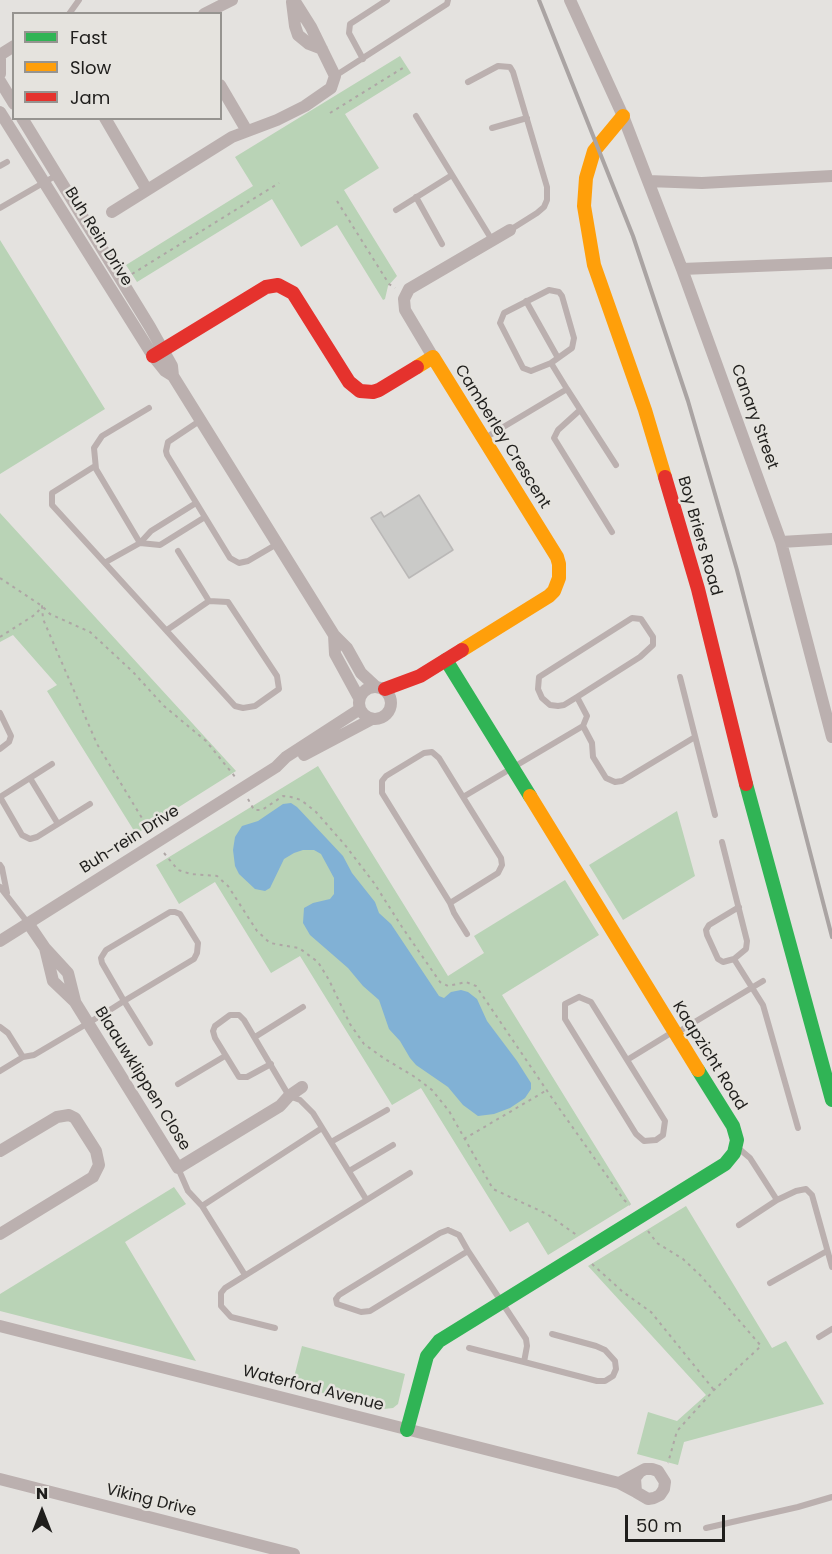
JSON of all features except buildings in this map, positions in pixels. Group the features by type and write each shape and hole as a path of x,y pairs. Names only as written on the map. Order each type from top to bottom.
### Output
{"street":[{"path":"208,12 232,0"},
{"path":"112,212 232,138 277,120 331,88 335,76 311,27 293,0"},
{"path":"570,0 623,116"},
{"path":"0,74 0,57 12,48"},
{"path":"0,81 12,101"},
{"path":"222,88 248,131"},
{"name":"Buh Rein Drive","path":"0,112 100,270 158,353 172,366 173,375 334,636 347,648 361,672 380,688"},
{"name":"Canary Street","path":"623,116 682,269 781,542 832,736"},
{"name":"Boy Briers Road","path":"623,116 594,151 586,178 585,206 594,265 645,410 698,588 739,758 832,1100"},
{"name":"Buh Rein Drive","path":"23,120 122,280 158,353"},
{"path":"106,120 147,190"},
{"path":"648,181 702,183 832,176"},
{"path":"433,357 405,310 406,294 413,286 510,230"},
{"path":"100,270 111,263"},
{"path":"682,269 832,263"},
{"name":"Camberley Crescent","path":"158,353 266,287 278,285 293,293 349,382 360,391 379,390 433,357 556,558 560,571 554,591 549,596 420,676 404,689 392,704"},
{"path":"781,542 832,539"},
{"name":"Buh Rein Drive","path":"334,636 336,654 359,704"},
{"name":"Kaapzicht Road","path":"446,660 733,1126 737,1147"},
{"name":"Camberley Crescent","path":"380,688 420,676"},
{"path":"380,688 389,693 392,704 387,714 378,719 367,717 359,704 365,690 380,688"},
{"name":"Buh-rein Drive","path":"0,941 276,767 286,757 359,704"},
{"name":"Buh-rein Drive","path":"276,767 372,719"},
{"name":"Blaauwklippen Close","path":"28,923 45,948 53,981 75,1002 178,1168 280,1106 302,1087"},
{"path":"0,1151 57,1117 69,1115 75,1118 96,1151 99,1165 93,1177 0,1234"},
{"path":"407,1430 424,1362 430,1350 439,1341 725,1164 737,1147"},
{"name":"Waterford Avenue","path":"0,1326 618,1484 648,1499 654,1498 664,1489 665,1482 658,1471 645,1469 639,1473"},
{"path":"618,1484 639,1473"},
{"path":"636,1492 634,1485 639,1473"},
{"name":"Viking Drive","path":"0,1479 294,1554"}],"lane":[{"path":"363,58 349,33 350,24 387,0"},
{"path":"335,76 447,4 448,0"},
{"path":"468,82 492,68 510,68 527,118 548,194 544,207 510,230"},
{"path":"416,116 493,240"},
{"path":"492,128 527,118"},
{"path":"0,166 7,162"},
{"path":"0,208 57,175"},
{"path":"396,210 452,175"},
{"path":"416,197 442,244"},
{"path":"549,290 559,292 574,338 572,348 558,358 531,371 523,368 500,326 500,320 504,314 549,290"},
{"path":"526,301 558,358"},
{"path":"551,363 616,465"},
{"path":"483,439 567,389"},
{"path":"140,543 95,466 94,448 98,440 149,408"},
{"path":"580,410 558,430 554,438 612,532"},
{"path":"201,420 171,439 166,446 166,451 196,503 230,558 236,562 248,561 277,543"},
{"path":"95,466 52,494 50,499 52,504 235,706 243,708 255,706 277,691 279,685 277,676 232,605 225,600 209,601 167,630"},
{"path":"106,562 140,543 150,531 196,503"},
{"path":"140,543 160,545 205,517"},
{"path":"178,551 209,601"},
{"path":"632,618 641,619 653,638 654,645 577,697 564,705 550,705 542,698 538,689 539,676 632,618"},
{"path":"680,677 716,815"},
{"path":"463,797 583,726 587,716 577,697"},
{"path":"0,713 11,736 7,745 0,749"},
{"path":"583,726 592,743 593,757 606,778 615,782 622,781 695,737"},
{"path":"450,903 498,873 502,865 501,858 439,758 432,752 424,753 386,776 381,784 382,793 467,934"},
{"path":"52,765 0,797 22,835 27,839 37,837 90,804"},
{"path":"30,778 58,824"},
{"path":"722,842 739,907 747,945 743,952 734,959 723,962 718,959 706,930 709,925 739,907"},
{"path":"0,865 7,893"},
{"path":"0,887 7,893 28,923"},
{"path":"0,1071 23,1057 34,1055 88,1023 124,1001 194,959 199,948 198,943 180,914 170,912 103,954 102,963 124,1001 150,1043"},
{"path":"734,959 763,1005 798,1128"},
{"path":"627,1060 763,981"},
{"path":"579,997 588,999 627,1060 665,1121 663,1135 656,1140 644,1141 636,1134 565,1019 566,1004 579,997"},
{"path":"255,1037 303,1007"},
{"path":"271,1064 243,1078 236,1074 213,1031 215,1026 230,1015 239,1015 244,1020 255,1037 290,1096 306,1106 366,1199"},
{"path":"0,1027 8,1033 23,1057"},
{"path":"178,1084 225,1056"},
{"path":"331,1142 387,1110"},
{"path":"202,1206 322,1128"},
{"path":"349,1171 393,1145"},
{"path":"737,1147 750,1158 777,1200"},
{"path":"178,1168 188,1191 202,1206 245,1275"},
{"path":"275,1328 231,1317 221,1306 221,1293 245,1275 410,1173"},
{"path":"739,1225 777,1200 801,1189 809,1191 832,1267"},
{"path":"468,1251 370,1311 361,1312 337,1304 336,1299 339,1295 444,1231 456,1232 527,1342 524,1362"},
{"path":"770,1283 827,1251"},
{"path":"819,1337 832,1329"},
{"path":"469,1348 601,1382 609,1379 615,1373 615,1361 605,1350 552,1334"},
{"path":"706,1528 789,1510 832,1497"}],"path":[{"path":"330,113 406,66"},
{"path":"122,280 279,183"},
{"path":"337,201 389,284 406,294"},
{"path":"0,578 42,606 50,614 90,632 133,672 164,706 206,741 238,781"},
{"path":"0,637 36,614 42,606"},
{"path":"42,606 43,619 97,744 152,835"},
{"path":"248,799 255,810 262,810 283,796 291,797 301,800 316,812 345,844 374,883 440,982 448,986 466,982 476,986 624,1200 637,1210 657,1243 682,1258 701,1276 761,1346 714,1390 677,1431 668,1463"},
{"path":"163,851 178,870 191,874 217,876 228,885 256,931 270,943 299,948 318,962 350,1024 364,1044 432,1090 448,1111 493,1189 547,1214 581,1238 567,1247 575,1264 592,1264 623,1292 651,1312 714,1390"},
{"path":"464,1139 547,1090"}],"green space":[{"path":"400,56 411,73 345,114 379,168 344,190 397,276 388,286 385,299 383,300 337,225 301,247 272,199 137,282 126,265 253,186 235,157"},
{"path":"0,240 105,409 0,474"},
{"path":"0,513 236,771 136,834 47,691 57,685 13,635 0,642"},
{"path":"318,766 448,976 484,953 474,936 565,880 599,935 502,995 631,1204 548,1255 528,1222 510,1232 421,1088 392,1105 300,956 271,973 215,882 179,904 156,865"},
{"path":"677,811 695,876 623,920 589,865"},
{"path":"174,1187 186,1204 125,1242 196,1361 0,1311 0,1294"},
{"path":"686,1206 772,1348 786,1341 824,1404 684,1442 678,1465 637,1454 648,1412 677,1421 706,1395 588,1266"},
{"path":"302,1346 405,1374 398,1404 393,1408 384,1409 292,1385"}],"water":[{"path":"291,803 343,856 352,873 375,902 379,913 391,924 439,996 444,998 451,992 461,990 477,999 487,1021 531,1083 531,1089 525,1098 510,1108 494,1114 478,1116 463,1105 448,1087 416,1065 410,1058 400,1041 389,1029 379,1000 348,968 310,935 303,923 304,908 330,899 334,894 334,878 321,854 314,850 303,850 284,859 270,888 265,891 255,889 239,874 235,866 233,850 235,837 242,826 258,821 283,804"}],"railway":[{"path":"539,0 633,236 688,401 737,570 832,937"}],"traffic: fast":[{"path":"446,660 530,796"},
{"path":"746,784 832,1100"},
{"path":"407,1430 427,1356 439,1341 725,1164 734,1153 737,1140 733,1126 698,1070"}],"traffic: slow":[{"path":"623,116 594,151 586,178 584,206 594,265 645,410 665,477"},
{"path":"417,367 433,357 557,557 559,564 559,578 554,591 549,596 462,650"},
{"path":"530,796 698,1070"}],"traffic: jam":[{"path":"153,356 266,287 278,285 293,293 349,382 360,391 379,390 417,367"},
{"path":"665,477 698,589 746,784"},
{"path":"385,689 420,676 462,650"}]}
